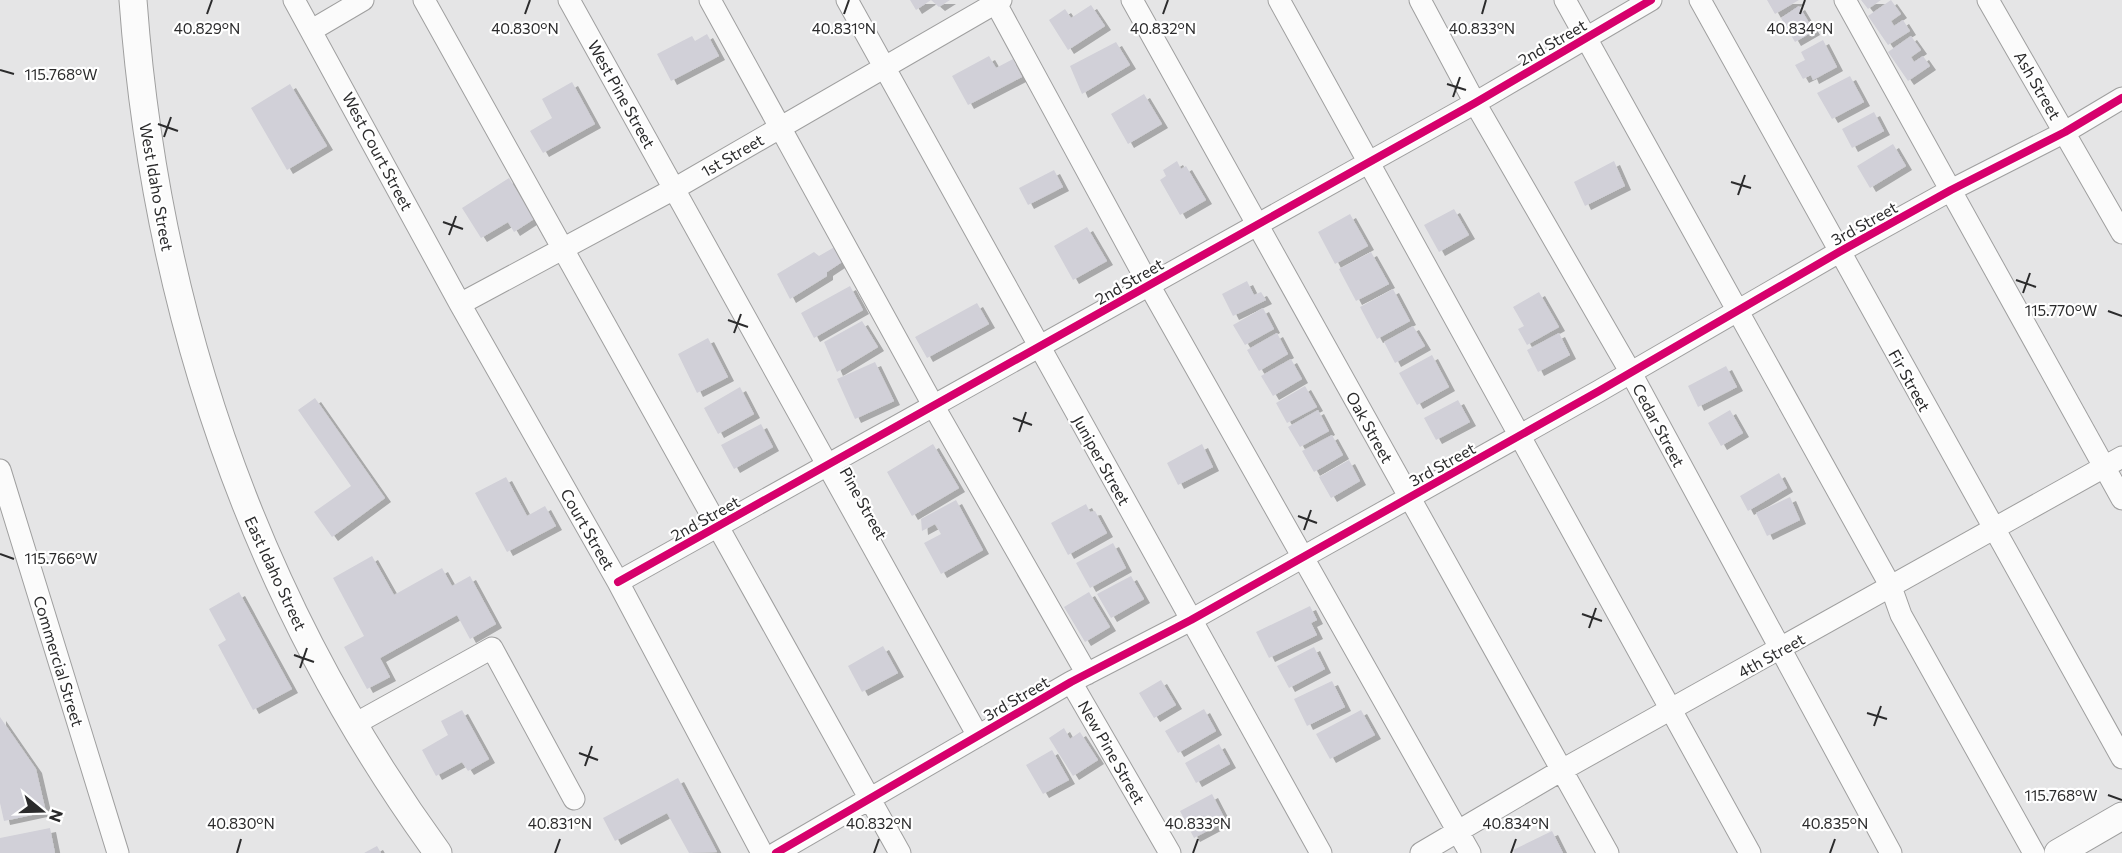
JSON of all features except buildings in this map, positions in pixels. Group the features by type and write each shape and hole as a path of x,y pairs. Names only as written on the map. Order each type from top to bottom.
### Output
{"main road":[{"name":"West Idaho Street","path":"133,0 138,69 155,187 177,292 198,371"},
{"name":"East Idaho Street","path":"198,371 210,412 286,600 353,725 396,795 438,853"},
{"path":"2058,853 2122,816"}],"street":[{"name":"West Court Street","path":"294,0 460,304"},
{"path":"312,30 363,0"},
{"path":"423,0 900,853"},
{"name":"West Pine Street","path":"569,0 674,189"},
{"name":"New Pine Street","path":"710,0 933,405 1170,853"},
{"name":"Juniper Street","path":"847,0 1321,853"},
{"name":"Oak Street","path":"1132,0 1608,853"},
{"path":"1279,0 1750,853"},
{"name":"Cedar Street","path":"1420,0 1475,102 1631,373 1779,651 1891,853"},
{"path":"1564,0 1891,587 1901,615 2034,853"},
{"name":"2nd Street","path":"618,582 1475,102 1651,0"},
{"name":"Fir Street","path":"1700,0 2122,758"},
{"path":"1845,0 1951,190 2113,462 2122,499"},
{"name":"Ash Street","path":"1988,0 2122,233"},
{"path":"997,1 1149,285 1470,853"},
{"name":"1st Street","path":"460,304 674,189 997,1"},
{"name":"3rd Street","path":"776,853 1079,678 1191,620 1631,373 1839,252 1951,190 2065,132 2122,98"},
{"name":"Pine Street","path":"674,189 978,736"},
{"name":"Court Street","path":"460,304 618,582 762,853"},
{"name":"4th Street","path":"1420,853 1562,770 1779,651 2113,462"},
{"name":"Commercial Street","path":"0,470 118,853"},
{"path":"353,725 492,648 574,799"}],"cycle path":[{"path":"618,582 1475,103 1651,0"},
{"path":"776,853 1071,682 1191,620 1599,391 1839,252 1951,190 2065,132 2122,98"}]}
